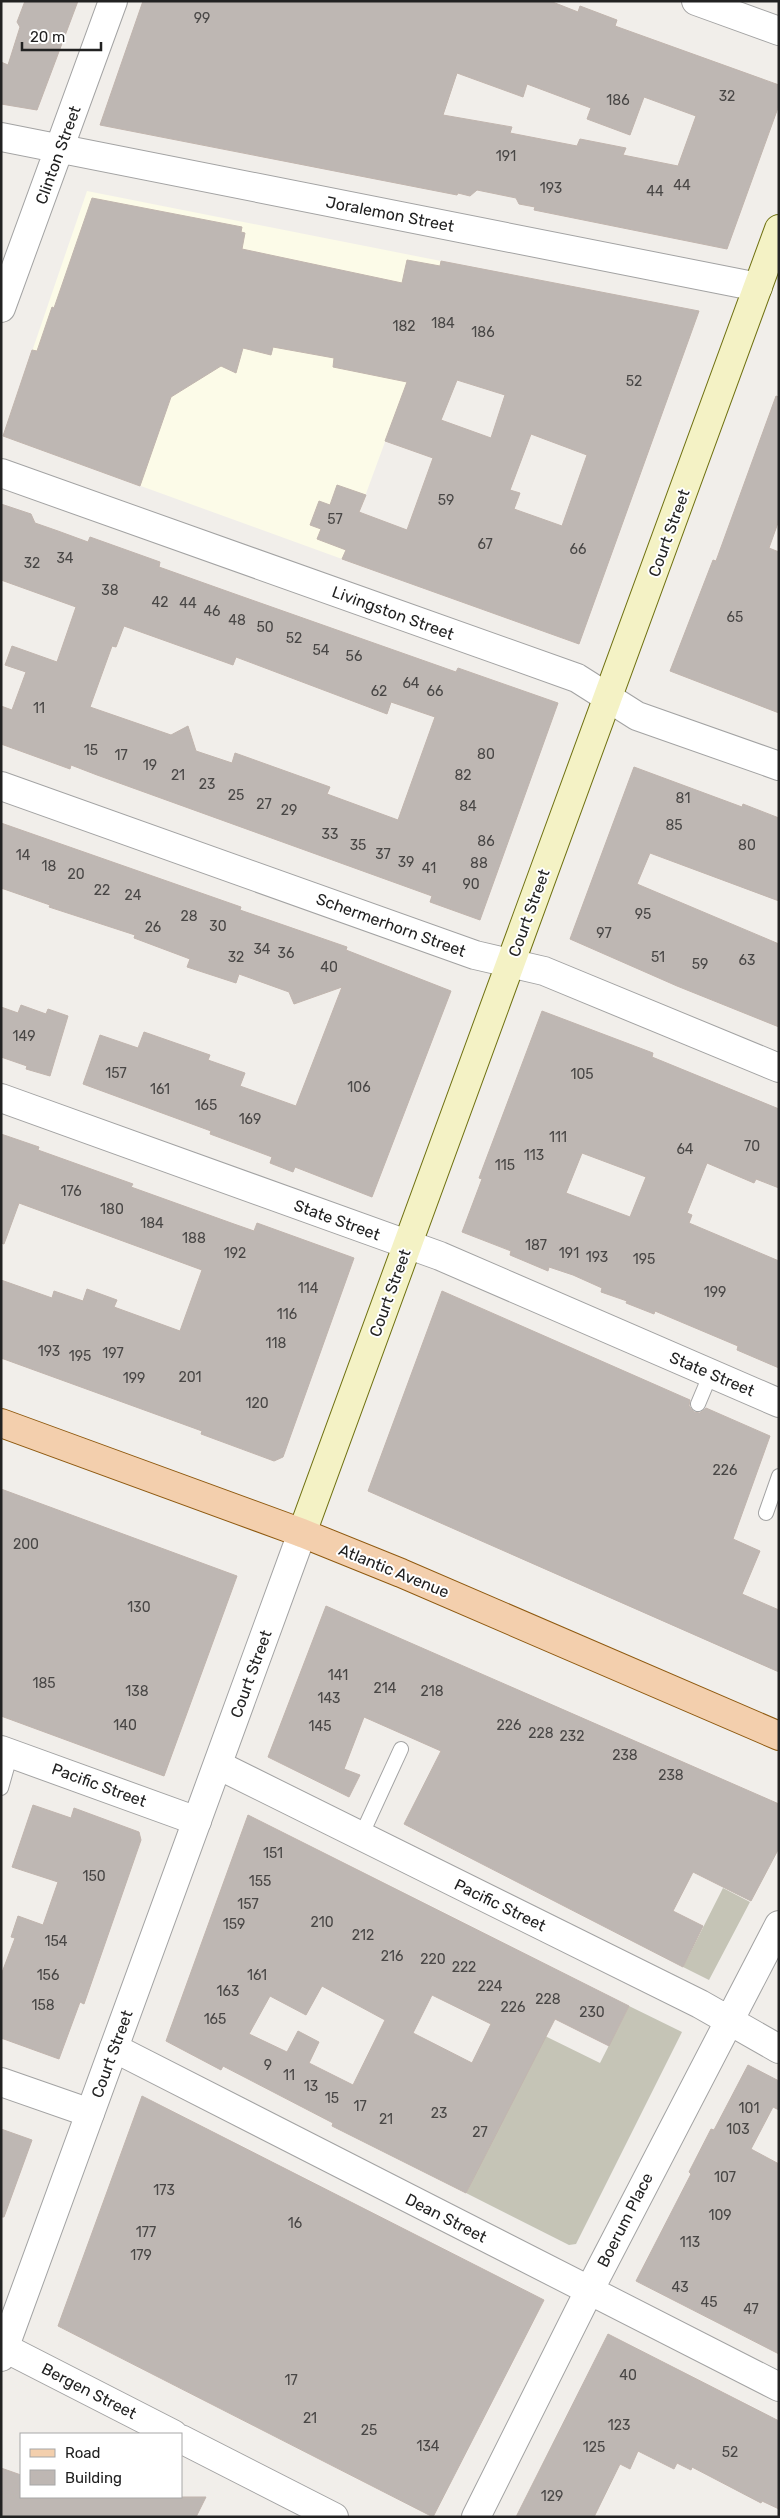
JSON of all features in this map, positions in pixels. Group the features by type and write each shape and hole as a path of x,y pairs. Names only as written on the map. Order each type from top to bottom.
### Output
{"main road":[{"name":"Court Street","path":"302,1534 609,697 768,289 779,229"},
{"name":"Atlantic Avenue","path":"1,1424 302,1534 563,1642 779,1736"}],"street":[{"name":"Clinton Street","path":"1,308 61,149 113,1"},
{"path":"696,1 779,31"},
{"name":"Joralemon Street","path":"1,137 768,289"},
{"name":"Livingston Street","path":"1,473 577,678 637,716 779,766"},
{"name":"Schermerhorn Street","path":"1,786 466,952 510,964 544,970 779,1068"},
{"name":"State Street","path":"1,1098 407,1246 440,1256 779,1403"},
{"name":"Court Street","path":"3,2353 302,1534"},
{"name":"Pacific Street","path":"6,1752 197,1821"},
{"name":"Pacific Street","path":"218,1765 700,2004 779,2049"},
{"name":"Boerum Place","path":"476,2517 588,2291 779,1925"},
{"name":"Dean Street","path":"114,2048 779,2387"},
{"path":"1,2082 90,2114"},
{"name":"Bergen Street","path":"3,2353 170,2433"},
{"path":"182,2440 334,2517"}],"lane":[{"path":"698,1404 711,1373"},
{"path":"766,1513 779,1476"},
{"path":"361,1836 401,1748"},
{"path":"1,1788 6,1752"}],"shaded area":[{"path":"87,191 441,261 416,383 407,382 342,559 3,436"},
{"path":"723,1888 750,1902 709,1980 683,1967"},
{"path":"629,2006 682,2032 576,2244 569,2245 466,2193 545,2036 600,2063"}],"building":[{"path":"25,1 78,1 37,110 1,104 1,62 8,65 20,27 17,22"},
{"path":"143,1 550,1 578,12 580,6 617,20 615,26 779,85 779,105 727,249 534,210 535,207 519,204 516,198 477,190 470,196 458,193 457,195 100,125","holes":["457,73 523,97 527,84 591,108 587,119 630,135 644,97 696,116 678,166 623,155 626,148 580,139 577,146 510,133 512,127 443,115"]},
{"path":"92,198 242,227 241,232 245,233 242,249 402,283 407,260 440,266 441,261 699,311 579,644 342,559 346,550 317,539 321,529 310,525 319,501 330,505 337,485 366,495 359,512 407,530 433,458 385,441 407,382 333,367 334,358 273,347 271,355 243,348 236,373 221,366 171,397 140,486 3,436 32,350 37,351 52,307 54,308","holes":["457,380 505,395 491,438 441,420","531,434 587,455 562,526 514,509 520,493 510,490"]},
{"path":"776,396 779,397 779,520 769,548 779,552 779,713 670,671 713,560 716,561"},
{"path":"1,504 31,514 35,523 88,542 90,537 160,562 159,567 232,593 456,672 458,668 558,703 480,920 430,902 432,896 71,765 70,769 1,744 1,706 12,710 26,672 5,665 12,646 57,662 76,607 1,580","holes":["124,626 233,665 236,657 387,714 391,702 435,717 398,820 327,794 330,787 235,753 232,763 196,751 188,726 171,735 90,707 112,646 116,647"]},
{"path":"634,767 742,807 743,804 779,818 779,901 650,853 637,884 779,944 779,1027 677,986 570,939"},
{"path":"1,823 241,907 240,910 347,947 346,950 451,991 372,1197 295,1167 293,1172 270,1163 272,1157 210,1134 211,1131 83,1084 100,1035 138,1048 144,1032 210,1055 208,1060 245,1073 240,1086 296,1106 342,987 294,1004 289,992 239,974 236,983 187,967 190,959 134,938 135,935 49,907 50,905 1,888"},
{"path":"21,1005 46,1014 48,1009 68,1016 50,1076 26,1069 27,1066 1,1057 1,1007 18,1013"},
{"path":"542,1011 653,1053 652,1057 779,1109 779,1188 756,1179 754,1183 707,1163 687,1213 692,1215 689,1223 779,1261 779,1368 737,1350 738,1346 655,1311 654,1314 626,1303 627,1301 601,1292 602,1288 573,1275 549,1267 548,1271 510,1255 511,1251 462,1232 482,1179 479,1178","holes":["582,1153 646,1177 630,1217 566,1193"]},
{"path":"1,1134 39,1147 38,1150 133,1184 131,1187 234,1224 254,1231 257,1223 354,1258 283,1457 274,1461 201,1434 202,1431 1,1358 1,1280 52,1298 54,1291 83,1301 87,1289 117,1300 114,1307 180,1331 202,1270 19,1203 4,1244 1,1243"},
{"path":"442,1291 690,1400 689,1406 694,1412 700,1413 706,1408 770,1436 733,1539 760,1551 742,1594 779,1610 779,1672 368,1491"},
{"path":"1,1489 237,1576 164,1776 1,1716"},
{"path":"326,1606 779,1804 779,1848 751,1901 693,1872 673,1911 703,1926 683,1967 404,1824 441,1751 364,1717 344,1769 360,1775 349,1797 268,1757"},
{"path":"33,1805 71,1818 74,1808 139,1832 141,1840 84,2004 80,2002 59,2059 1,2038 1,1975 15,1938 11,1937 18,1916 43,1925 58,1882 12,1867"},
{"path":"248,1815 629,2006 609,2046 555,2019 466,2193 332,2126 333,2123 223,2066 221,2070 166,2041","holes":["322,1986 385,2020 353,2085 309,2063 319,2042 298,2031 287,2052 249,2034 270,1996 306,2015","432,1995 491,2024 472,2063 413,2033"]},
{"path":"748,2065 779,2081 779,2110 773,2107 751,2149 779,2164 779,2354 636,2281 691,2174 689,2172 711,2129 714,2130"},
{"path":"142,2096 544,2300 433,2517 58,2326"},
{"path":"1,2129 32,2140 4,2217 1,2217"},
{"path":"608,2334 779,2421 779,2509 762,2501 761,2503 692,2467 691,2470 677,2463 674,2469 638,2451 630,2469 620,2464 594,2517 516,2517"},
{"path":"1,2468 20,2475 20,2498 206,2497 196,2517 1,2517"}]}
